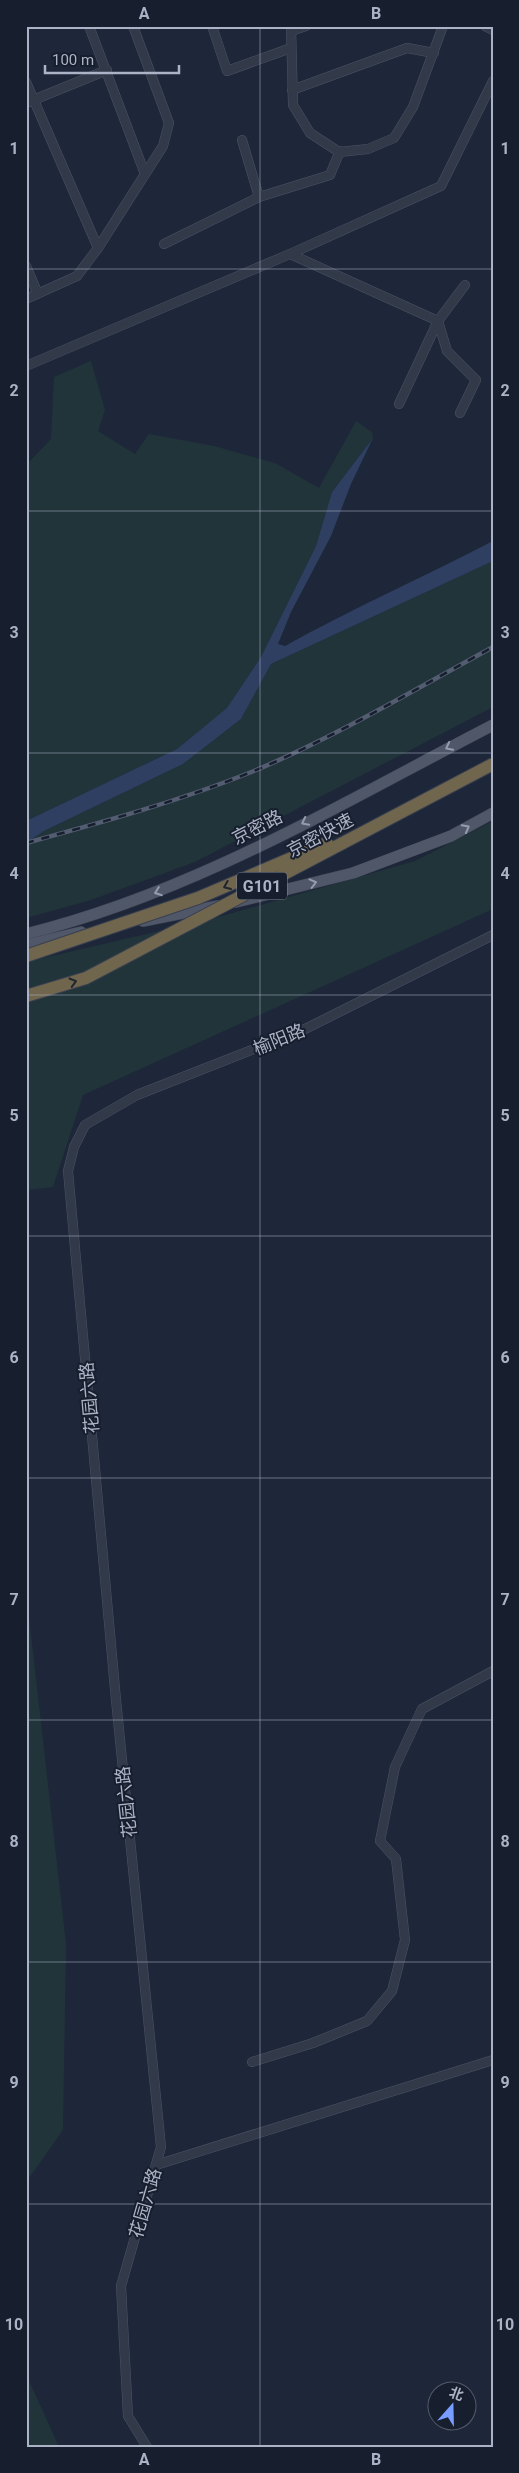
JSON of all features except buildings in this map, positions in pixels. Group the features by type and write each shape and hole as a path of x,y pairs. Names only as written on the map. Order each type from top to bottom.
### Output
{"highway":[{"name":"京密快速","path":"26,956 198,898 332,841 493,763"},
{"name":"京密快速","path":"26,996 86,978 493,763"}],"main road":[{"name":"京密路","path":"26,934 102,912 168,888 244,854 493,725"},
{"name":"G101","path":"26,945 106,926 174,916 353,873 451,836 493,813"}],"street":[{"path":"89,26 145,174"},
{"path":"26,299 76,276 98,248 163,146 169,122 133,26"},
{"path":"212,26 227,71 291,48"},
{"path":"306,26 291,29 293,105 310,133 340,151 368,149 394,138 413,107 443,26"},
{"path":"486,26 493,30"},
{"path":"292,90 407,48 434,53"},
{"path":"30,102 107,70"},
{"path":"26,366 290,254 440,186 493,81"},
{"path":"26,82 30,102 98,248"},
{"path":"242,140 260,197"},
{"path":"164,244 260,197 330,175 340,151"},
{"path":"290,254 438,321 447,351 476,380 460,413"},
{"path":"26,266 38,294"},
{"path":"399,404 438,321 465,285"},
{"name":"榆阳路","path":"74,1147 85,1125 138,1095 305,1029 493,935"},
{"name":"花园六路","path":"74,1147 68,1171 116,1700 161,2147 121,2286 128,2416 147,2447"},
{"path":"252,2062 313,2043 367,2021 392,1991 405,1940 396,1859 380,1841 395,1766 422,1709 493,1671"},
{"path":"156,2165 493,2060"}],"shaded area":[{"path":"91,361 105,410 98,431 135,454 149,434 214,446 275,463 319,488 356,421 372,432 373,438 332,492 316,546 261,657 227,709 177,749 26,821 26,465 51,439 54,377"},
{"path":"493,561 493,707 195,862 88,901 26,918 26,843 44,831 183,764 241,719 271,664"},
{"path":"493,821 493,909 83,1095 53,1187 26,1190 26,962 215,918 415,861"},
{"path":"26,1590 66,1944 63,2130 26,2182"},
{"path":"26,2374 59,2447 26,2447"}],"water":[{"path":"373,438 351,484 331,536 291,612 278,644 285,646 493,541 493,561 271,664 241,719 183,764 44,831 26,843 26,821 177,749 227,708 261,657 316,546 332,492"}],"railway":[{"path":"26,843 170,801 254,771 345,728 493,647"}]}
